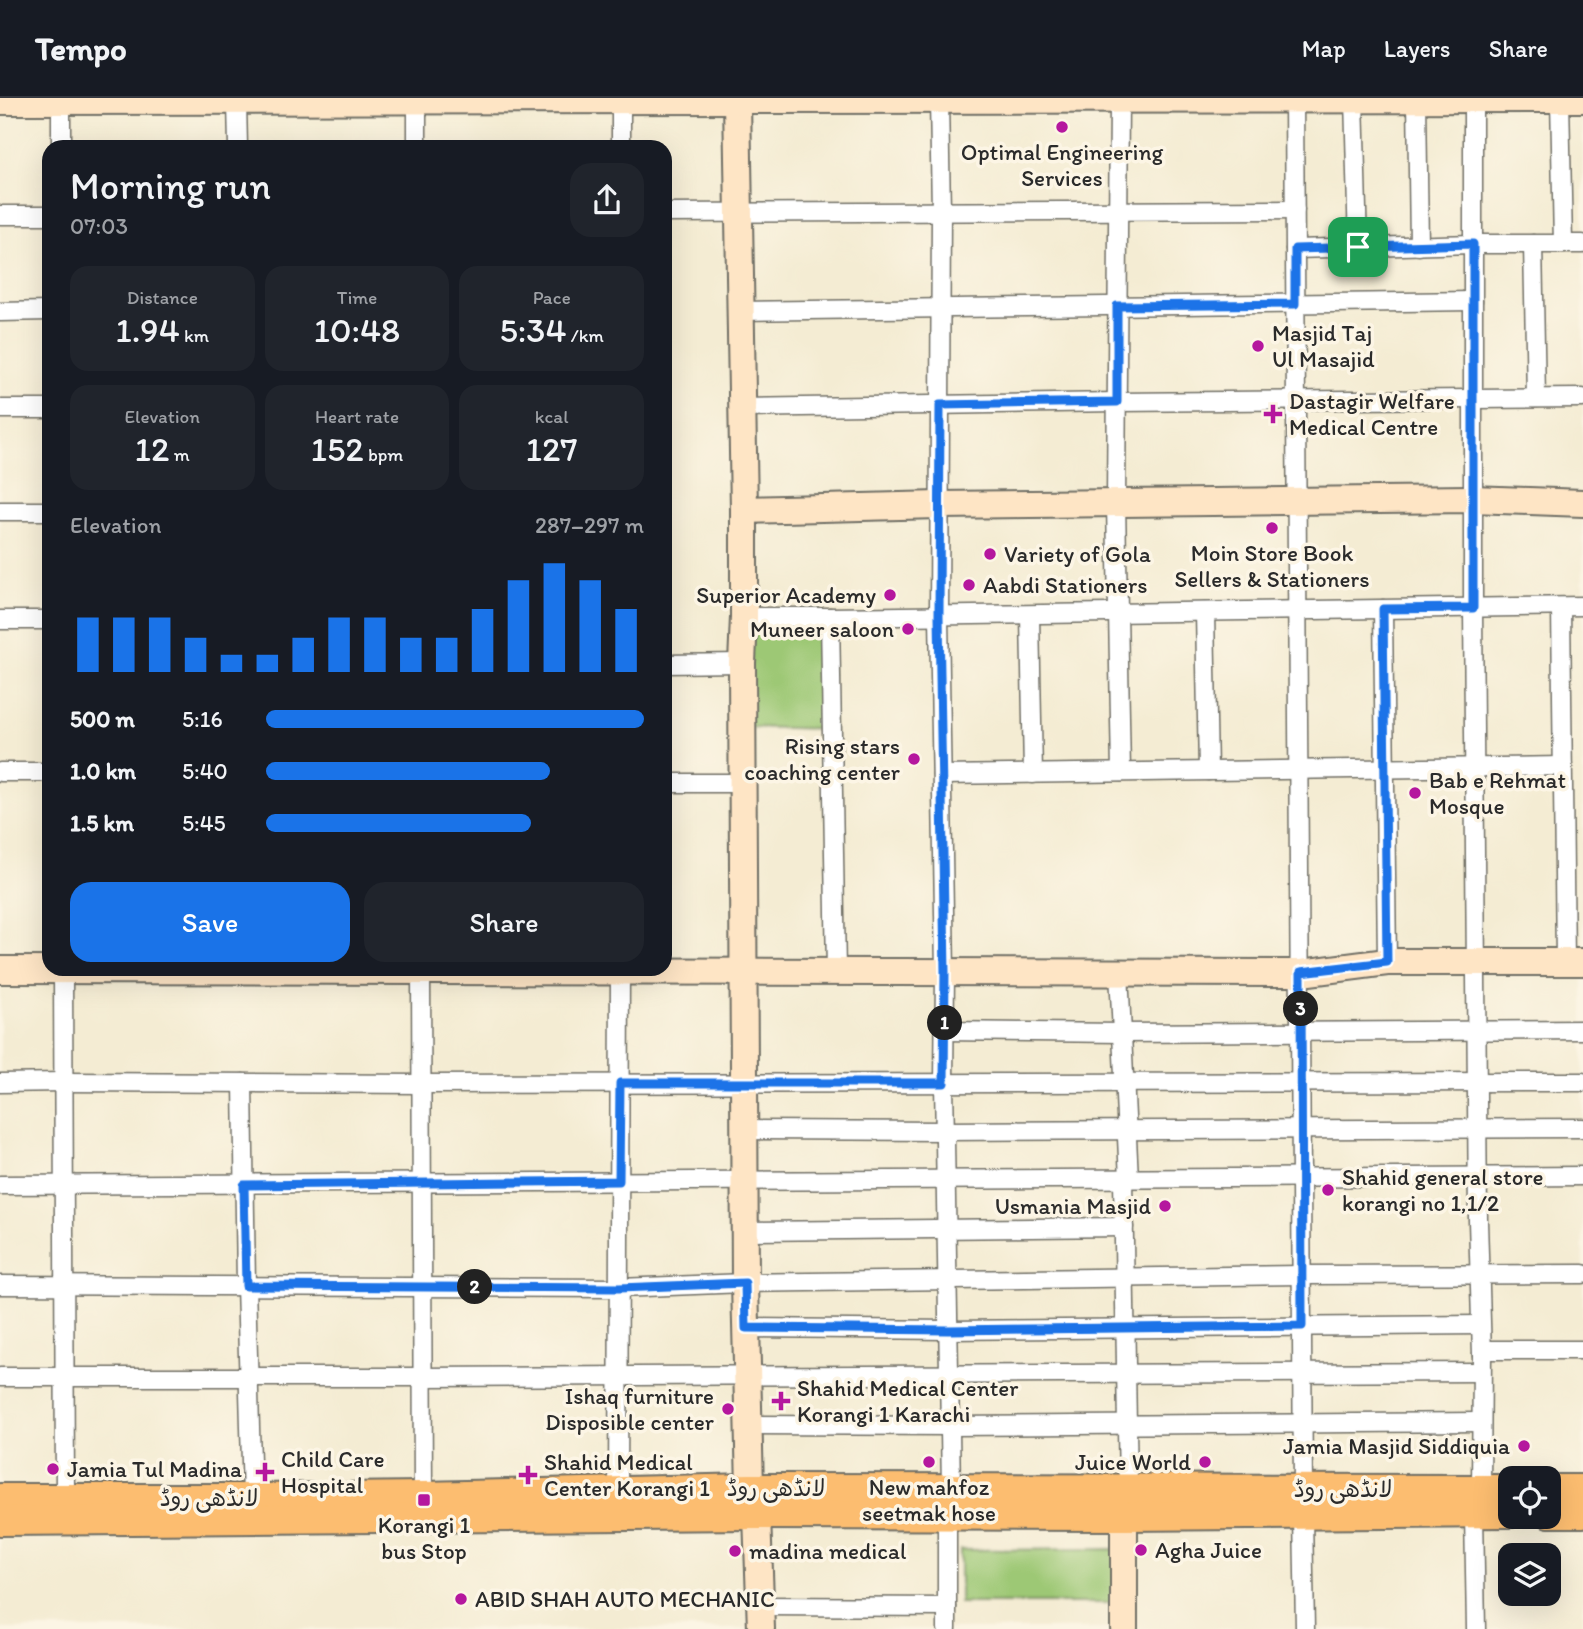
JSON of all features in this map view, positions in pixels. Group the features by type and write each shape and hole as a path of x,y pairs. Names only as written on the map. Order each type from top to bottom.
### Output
{"main road":[{"name":"لانڈھی روڈ","path":"0,1521 619,1504 750,1488 1124,1516 1303,1502 1478,1501 1498,1494"},
{"name":"لانڈھی روڈ","path":"0,1498 423,1496 619,1504 757,1515 1128,1489 1303,1502"},
{"path":"1561,1489 1583,1489"},
{"name":"لانڈھی روڈ","path":"1478,1501 1498,1508"},
{"path":"1561,1513 1583,1513"}],"street":[{"path":"1294,99 1305,1629"},
{"path":"1354,99 1358,247"},
{"path":"1419,246 1432,99"},
{"path":"1473,99 1472,499 1481,1364 1476,1629"},
{"path":"1560,99 1563,244"},
{"path":"0,101 1583,99"},
{"path":"53,100 60,140"},
{"path":"418,140 422,100"},
{"path":"621,100 621,140"},
{"path":"737,100 744,510 743,972 745,1283 750,1488"},
{"path":"939,100 939,616 950,1426 947,1629"},
{"path":"1119,100 1116,503 1121,772"},
{"path":"237,101 237,140"},
{"path":"672,213 1295,210"},
{"path":"0,215 42,215"},
{"path":"1533,244 1536,398"},
{"path":"1295,249 1583,244"},
{"path":"741,311 1473,301"},
{"path":"0,312 42,311"},
{"path":"742,408 1583,398"},
{"path":"0,410 42,409"},
{"path":"744,510 1472,499 1583,503"},
{"path":"0,511 42,511"},
{"path":"744,617 1583,606"},
{"path":"672,971 1301,972 1387,962 1574,962 1563,766 1561,607"},
{"path":"1383,609 1387,962"},
{"path":"1205,612 1208,771"},
{"path":"1030,615 1033,774"},
{"path":"830,617 836,972"},
{"path":"0,620 42,620"},
{"path":"672,664 742,663"},
{"path":"942,775 1563,766"},
{"path":"0,772 42,772"},
{"path":"672,783 743,783"},
{"path":"0,970 42,970"},
{"path":"1119,972 1126,1130 1124,1227 1128,1489"},
{"path":"63,976 65,1498"},
{"path":"421,976 423,1496"},
{"path":"605,976 620,1083 619,1504"},
{"path":"944,1031 1122,1033 1583,1030"},
{"path":"0,1083 1583,1082"},
{"path":"243,1083 252,1498"},
{"path":"744,1130 1583,1128"},
{"path":"0,1185 1583,1176"},
{"path":"745,1231 1124,1227"},
{"path":"0,1285 619,1288 745,1283 1583,1273"},
{"path":"746,1328 948,1330 1480,1325"},
{"path":"1481,1364 1488,1350 1583,1350"},
{"path":"0,1377 1302,1373 1481,1364"},
{"path":"749,1425 1480,1422"},
{"path":"757,1515 760,1618 947,1607"},
{"path":"1124,1516 1124,1629"}],"green space":[{"path":"744,617 830,617 832,729 743,727"},
{"path":"1118,1549 1118,1603 960,1603 960,1550"}],"place":[{"name":"Optimal Engineering Services","path":"1062,127"},
{"name":"Masjid Taj Ul Masajid","path":"1258,346"},
{"name":"Dastagir Welfare Medical Centre","path":"1273,414"},
{"name":"Moin Store Book Sellers & Stationers","path":"1272,528"},
{"name":"Variety of Gola","path":"990,554"},
{"name":"Aabdi Stationers","path":"969,585"},
{"name":"Superior Academy","path":"890,595"},
{"name":"Muneer saloon","path":"908,629"},
{"name":"Rising stars coaching center","path":"914,759"},
{"name":"Bab e Rehmat Mosque","path":"1415,793"},
{"name":"Shahid general store korangi no 1,1/2","path":"1328,1190"},
{"name":"Usmania Masjid","path":"1165,1206"},
{"name":"Shahid Medical Center Korangi 1 Karachi","path":"781,1401"},
{"name":"Ishaq furniture Disposible center","path":"728,1409"},
{"name":"Jamia Masjid Siddiquia","path":"1524,1446"},
{"name":"New mahfoz seetmak hose","path":"929,1462"},
{"name":"Juice World","path":"1205,1462"},
{"name":"Jamia Tul Madina","path":"53,1469"},
{"name":"Child Care Hospital","path":"265,1472"},
{"name":"Shahid Medical Center Korangi 1","path":"528,1475"},
{"name":"Korangi 1 bus Stop","path":"424,1500"},
{"name":"Agha Juice","path":"1141,1550"},
{"name":"madina medical","path":"735,1551"},
{"name":"ABID SHAH AUTO MECHANIC","path":"461,1599"}],"route":[{"path":"1473,244 1473,608 1383,609 1387,962 1301,972 1302,1326 948,1330 746,1328 745,1283 619,1288 246,1286 244,1185 619,1181 620,1083 944,1083 945,972 939,616 940,405 1117,402 1117,306 1295,304 1295,249 1358,247 1473,244"}]}
